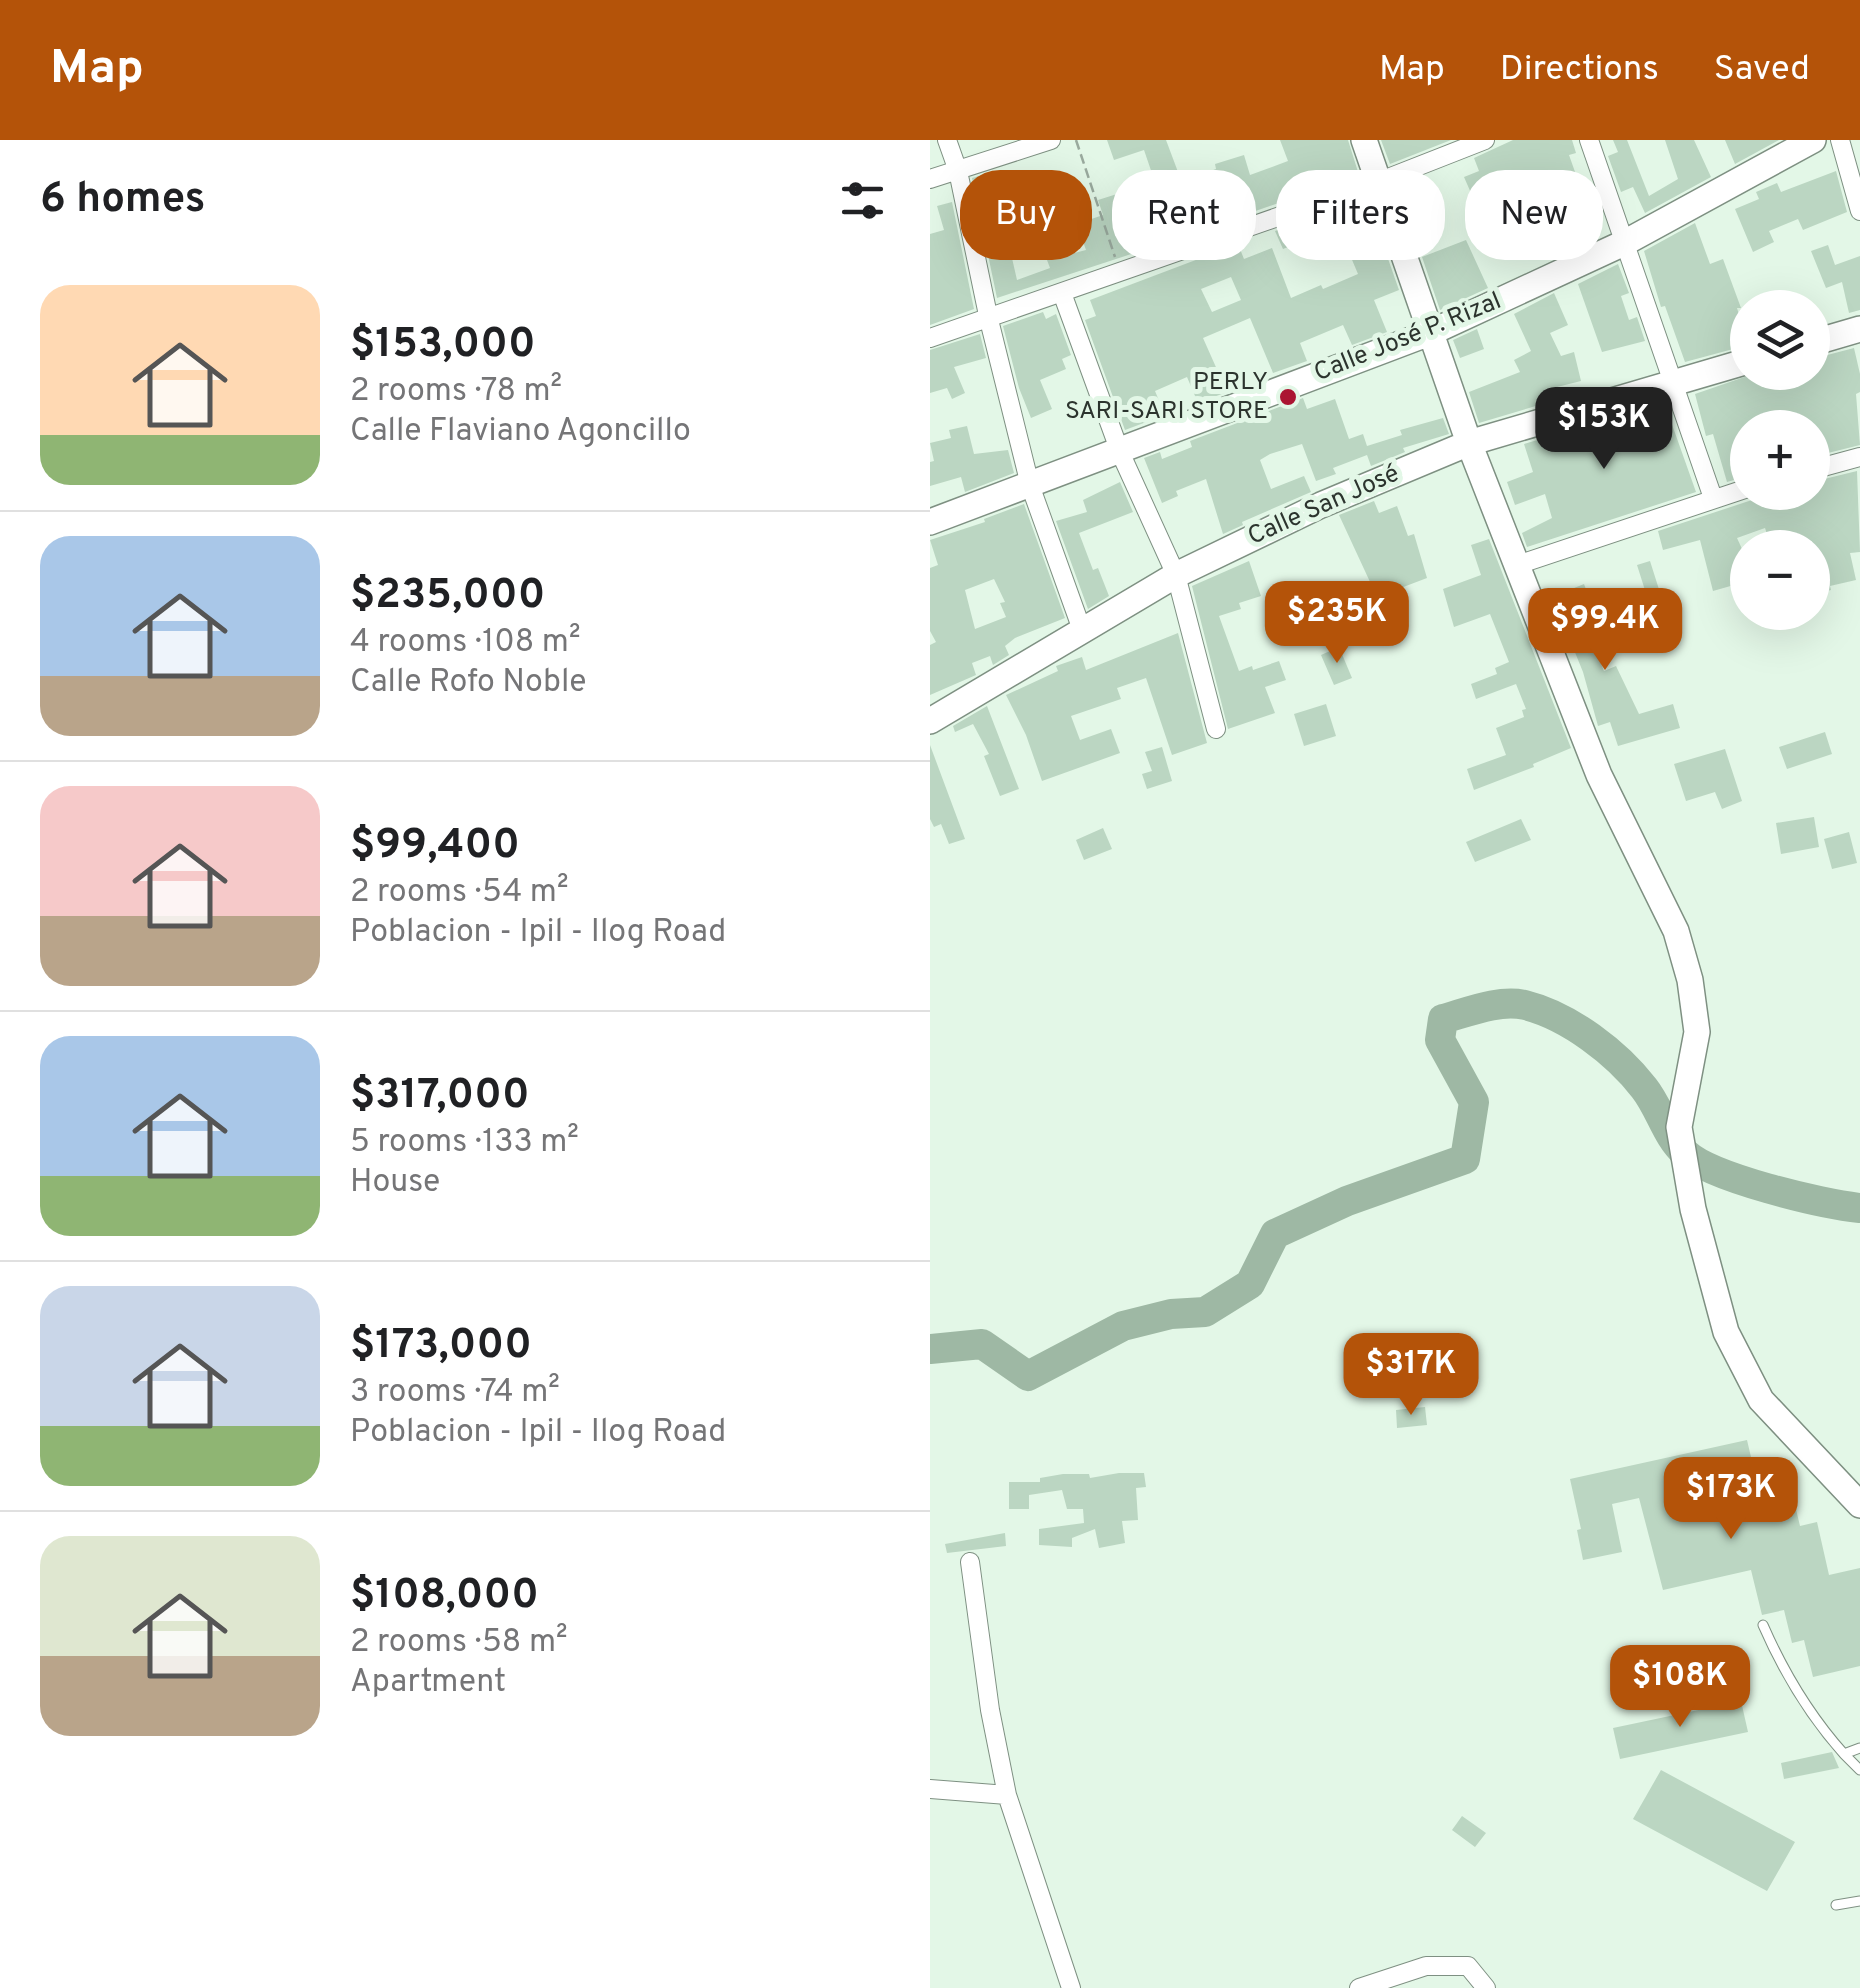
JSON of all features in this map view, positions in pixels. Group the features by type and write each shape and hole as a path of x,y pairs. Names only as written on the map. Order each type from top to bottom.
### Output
{"street":[{"path":"946,140 958,171 989,320 1030,485 1082,630"},
{"path":"930,179 1051,140"},
{"path":"1364,140 1374,170"},
{"path":"1408,170 1484,140"},
{"path":"1589,140 1713,498"},
{"name":"Calle José P. Rizal","path":"930,522 1432,332 1626,242 1813,140"},
{"path":"1840,140 1860,211"},
{"path":"930,338 1276,217"},
{"path":"1406,260 1469,443 1599,774 1676,931 1697,1032 1679,1127 1693,1209 1726,1332 1762,1400 1860,1506"},
{"path":"1062,293 1120,452 1176,574 1216,728"},
{"path":"1830,338 1860,330"},
{"name":"Calle San José","path":"930,721 1176,574 1321,505 1469,443 1730,366"},
{"path":"1830,465 1860,457"},
{"path":"1517,565 1730,493"},
{"path":"970,1562 990,1710 1007,1795 1071,1988"},
{"path":"930,1789 1007,1795"},
{"path":"1360,1988 1426,1966 1468,1966 1486,1988"}],"lane":[{"path":"1763,1625 1785,1675 1860,1770"},
{"path":"1844,1754 1860,1748"},
{"path":"1836,1905 1860,1901"}],"path":[{"path":"1076,140 1120,270"}],"building":[{"path":"1107,140 1166,140 1177,170 1151,170 1144,150 1114,160"},
{"path":"1280,140 1348,140 1357,170 1276,170 1276,204 1256,211 1256,173 1288,161"},
{"path":"1381,140 1451,140 1390,164"},
{"path":"1513,140 1572,140 1576,153 1569,155 1574,170 1479,170 1474,158"},
{"path":"1613,140 1627,140 1649,196 1678,179 1665,140 1694,140 1711,177 1645,213 1633,187 1621,192 1608,156 1618,152"},
{"path":"1725,140 1779,140 1735,164"},
{"path":"1244,155 1248,170 1213,170 1215,164"},
{"path":"1836,171 1847,212 1803,230 1798,219 1769,231 1774,242 1753,252 1735,209 1759,199 1756,192 1777,183 1781,192"},
{"path":"1112,196 1113,260 997,298 989,260 1012,260 1017,280 1050,268 1047,260 1092,260 1092,219 1103,215 1098,200"},
{"path":"952,202 960,260 964,260 974,309 930,325 930,234 944,230 937,206"},
{"path":"1695,223 1710,264 1723,259 1734,290 1730,290 1730,350 1685,362 1665,306 1661,307 1644,251"},
{"path":"1465,240 1465,260 1475,260 1488,288 1440,310 1423,260 1445,260 1445,248"},
{"path":"1828,245 1835,265 1860,256 1860,310 1849,313 1842,282 1826,288 1811,251"},
{"path":"1272,248 1291,298 1358,274 1352,260 1388,260 1399,290 1374,300 1387,332 1352,345 1343,325 1300,343 1307,361 1273,373 1250,318 1203,338 1227,392 1198,403 1187,377 1155,391 1165,415 1125,430 1085,320 1096,316 1090,300 1196,260 1256,260 1256,254","holes":["1231,277 1241,300 1212,312 1201,289"]},
{"path":"1618,264 1629,293 1621,296 1629,320 1637,317 1645,341 1602,352 1578,284"},
{"path":"1554,293 1568,325 1550,333 1561,356 1574,352 1581,381 1545,390 1549,402 1479,423 1469,392 1520,372 1514,360 1531,351 1514,314"},
{"path":"1043,312 1046,319 1056,314 1071,355 1062,359 1066,369 1040,380 1052,409 1031,418 1003,326"},
{"path":"1477,329 1484,349 1460,358 1453,340"},
{"path":"980,334 986,358 954,367 965,393 952,399 947,388 930,393 930,350"},
{"path":"1854,348 1860,374 1860,392 1856,394 1860,445 1830,452 1830,410 1730,410 1727,482 1713,434 1706,436 1695,394 1730,382 1730,390 1830,390 1830,354"},
{"path":"1303,398 1307,409 1335,399 1349,439 1363,434 1367,446 1402,435 1400,430 1443,418 1449,434 1403,448 1405,452 1371,466 1367,455 1333,468 1336,474 1316,481 1302,444 1270,454 1260,460 1271,489 1304,476 1311,492 1223,534 1206,479 1176,491 1178,496 1162,503 1144,458 1160,452 1162,459 1192,447 1190,441"},
{"path":"1664,402 1696,492 1527,547 1522,533 1552,518 1545,494 1515,505 1507,482 1533,472 1524,444"},
{"path":"967,426 974,454 1008,450 1014,473 965,492 961,477 930,486 930,462 934,461 930,443 951,438 949,430"},
{"path":"1857,471 1860,552 1850,553 1856,580 1830,586 1830,530 1730,530 1730,586 1713,591 1700,540 1663,550 1658,531 1730,507 1830,510 1830,478"},
{"path":"1120,482 1133,512 1079,533 1093,570 1098,568 1109,596 1088,609 1056,521 1087,512 1083,500"},
{"path":"1374,501 1379,513 1397,506 1408,536 1414,534 1427,578 1377,597 1339,515"},
{"path":"1024,504 1065,618 1015,638 1005,646 1009,655 993,665 990,656 972,663 976,675 930,695 930,645 936,642 930,631 930,568 938,565 930,540 985,522 984,519","holes":["994,579 1005,602 1000,603 1006,617 975,629 965,590"]},
{"path":"1489,539 1571,748 1474,790 1467,769 1506,755 1496,728 1524,717 1522,710 1526,709 1516,684 1476,699 1471,684 1497,674 1495,668 1509,662 1490,614 1454,627 1443,589 1481,575 1471,545"},
{"path":"1249,561 1261,596 1239,603 1241,609 1219,616 1239,671 1279,661 1286,680 1265,687 1275,713 1228,729 1192,586"},
{"path":"1650,561 1663,602 1650,606 1637,565"},
{"path":"1584,584 1602,632 1590,637 1604,671 1616,666 1639,714 1673,704 1680,728 1618,746 1610,722 1598,726 1583,672 1572,645 1566,647 1547,599"},
{"path":"1298,591 1300,595 1311,591 1317,607 1306,611 1312,628 1293,635 1279,598"},
{"path":"1178,633 1207,743 1172,755 1146,678 1117,688 1121,699 1071,716 1080,740 1111,729 1120,753 1042,781 1026,735 1006,695 1058,671 1056,666 1082,657 1086,670"},
{"path":"1339,647 1352,678 1334,685 1321,655"},
{"path":"1326,704 1336,736 1304,746 1294,714"},
{"path":"987,706 1019,789 1000,796 984,756 989,754 973,724 955,732 953,726"},
{"path":"1825,732 1832,754 1787,769 1779,747"},
{"path":"930,745 965,839 949,844 941,824 934,827 930,819"},
{"path":"1162,747 1172,781 1147,789 1142,774 1152,771 1145,752"},
{"path":"1725,749 1742,801 1722,809 1715,792 1686,801 1674,764"},
{"path":"1814,817 1819,847 1781,854 1776,823"},
{"path":"1521,819 1531,840 1475,862 1466,842"},
{"path":"1103,828 1112,849 1084,860 1076,840"},
{"path":"1849,832 1857,863 1832,869 1824,839"},
{"path":"1425,1407 1427,1425 1397,1428 1396,1410"},
{"path":"1747,1440 1758,1487 1789,1480 1800,1526 1817,1522 1829,1575 1860,1568 1860,1666 1813,1677 1804,1640 1792,1643 1784,1610 1762,1615 1751,1570 1663,1590 1639,1498 1612,1504 1622,1552 1583,1560 1570,1479"},
{"path":"1144,1473 1146,1487 1136,1488 1138,1520 1122,1521 1125,1543 1099,1548 1095,1529 1072,1538 1072,1547 1039,1545 1039,1529 1084,1523 1083,1509 1067,1509 1062,1490 1029,1495 1029,1509 1009,1509 1009,1482 1040,1482 1040,1478 1063,1474 1089,1474 1090,1478"},
{"path":"1005,1533 1006,1546 947,1553 945,1544"},
{"path":"1741,1701 1748,1732 1620,1759 1613,1728"},
{"path":"1832,1752 1839,1768 1784,1779 1781,1763"},
{"path":"1661,1770 1795,1842 1767,1891 1633,1819"},
{"path":"1462,1816 1486,1833 1475,1847 1452,1830"}],"waterway":[{"path":"930,1349 982,1344 1028,1376 1123,1326 1171,1314 1205,1312 1250,1284 1275,1234 1347,1201 1465,1159 1474,1102 1440,1040 1443,1019 1494,1005 1525,1005 1542,1010 1591,1037 1633,1075 1650,1096 1678,1146 1698,1162 1768,1188 1860,1208"}],"place":[{"name":"PERLY SARI-SARI STORE","path":"1288,397"}]}
